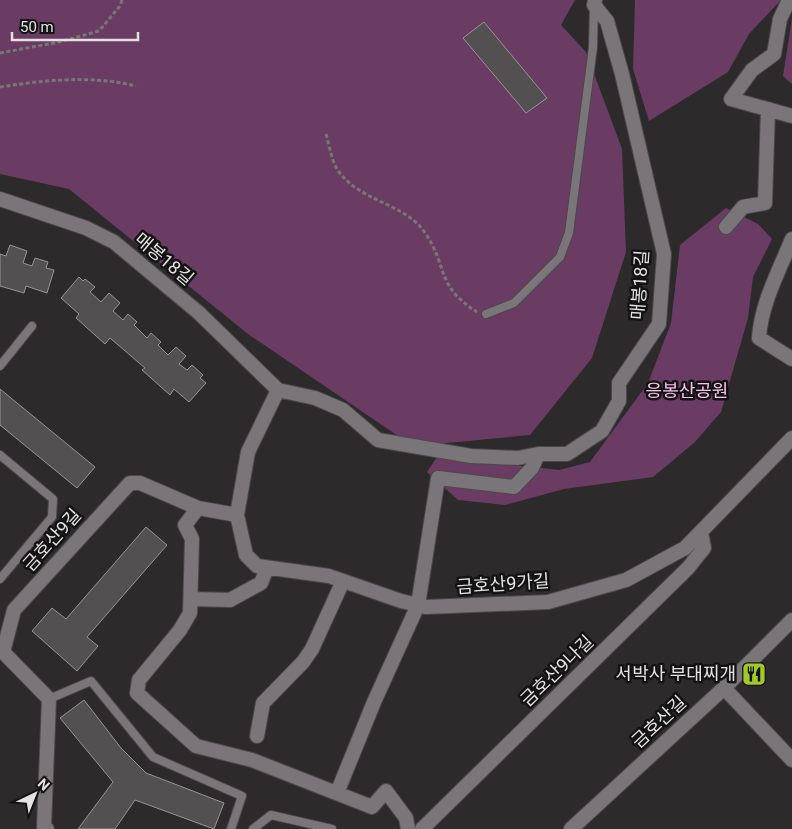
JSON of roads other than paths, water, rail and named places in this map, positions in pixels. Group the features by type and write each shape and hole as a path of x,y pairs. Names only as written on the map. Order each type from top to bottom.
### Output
{"street":[{"path":"789,0 780,19 774,54 752,70 731,99 792,116"},
{"name":"매봉18길","path":"0,199 86,228 114,242 199,313 278,390 315,398 343,410 378,440 471,456 518,458 538,454 567,454 602,432 619,402 619,383 659,324 664,254 622,74 607,21 594,3"},
{"path":"726,227 743,207 765,203 768,109"},
{"path":"792,239 769,294 760,322 759,338 792,359"},
{"path":"278,390 248,452 237,515 198,508 186,525 192,539 190,613 180,630 139,680 137,693 196,746 252,760 372,807 386,791 406,818 408,829"},
{"name":"금호산9가길","path":"237,515 246,555 258,566 329,576 426,607 548,602 626,580 685,548 792,438"},
{"path":"337,793 374,702 418,605 438,478 514,487 532,468 538,454"},
{"name":"금호산9길","path":"49,699 3,652 14,610 130,483 140,483 198,508"},
{"name":"금호산9나길","path":"422,829 688,568 704,548 701,532"},
{"path":"191,599 230,600 260,583 267,568"},
{"path":"257,736 263,703 312,650 344,581"},
{"name":"금호산길","path":"571,829 724,688 792,620"},
{"path":"724,688 792,760"},
{"path":"47,829 44,827 49,699"}],"lane":[{"path":"486,314 514,303 560,257 569,233 593,47 594,3"},
{"path":"0,366 32,326"},
{"path":"0,455 53,499 52,518 0,579"},
{"path":"49,699 91,682 153,757 242,796 231,829"},
{"path":"253,829 271,815 332,829"}],"place":[{"name":"서박사 부대찌개","path":"754,674"}],"park label":[{"name":"응봉산공원","path":"687,391"}]}
